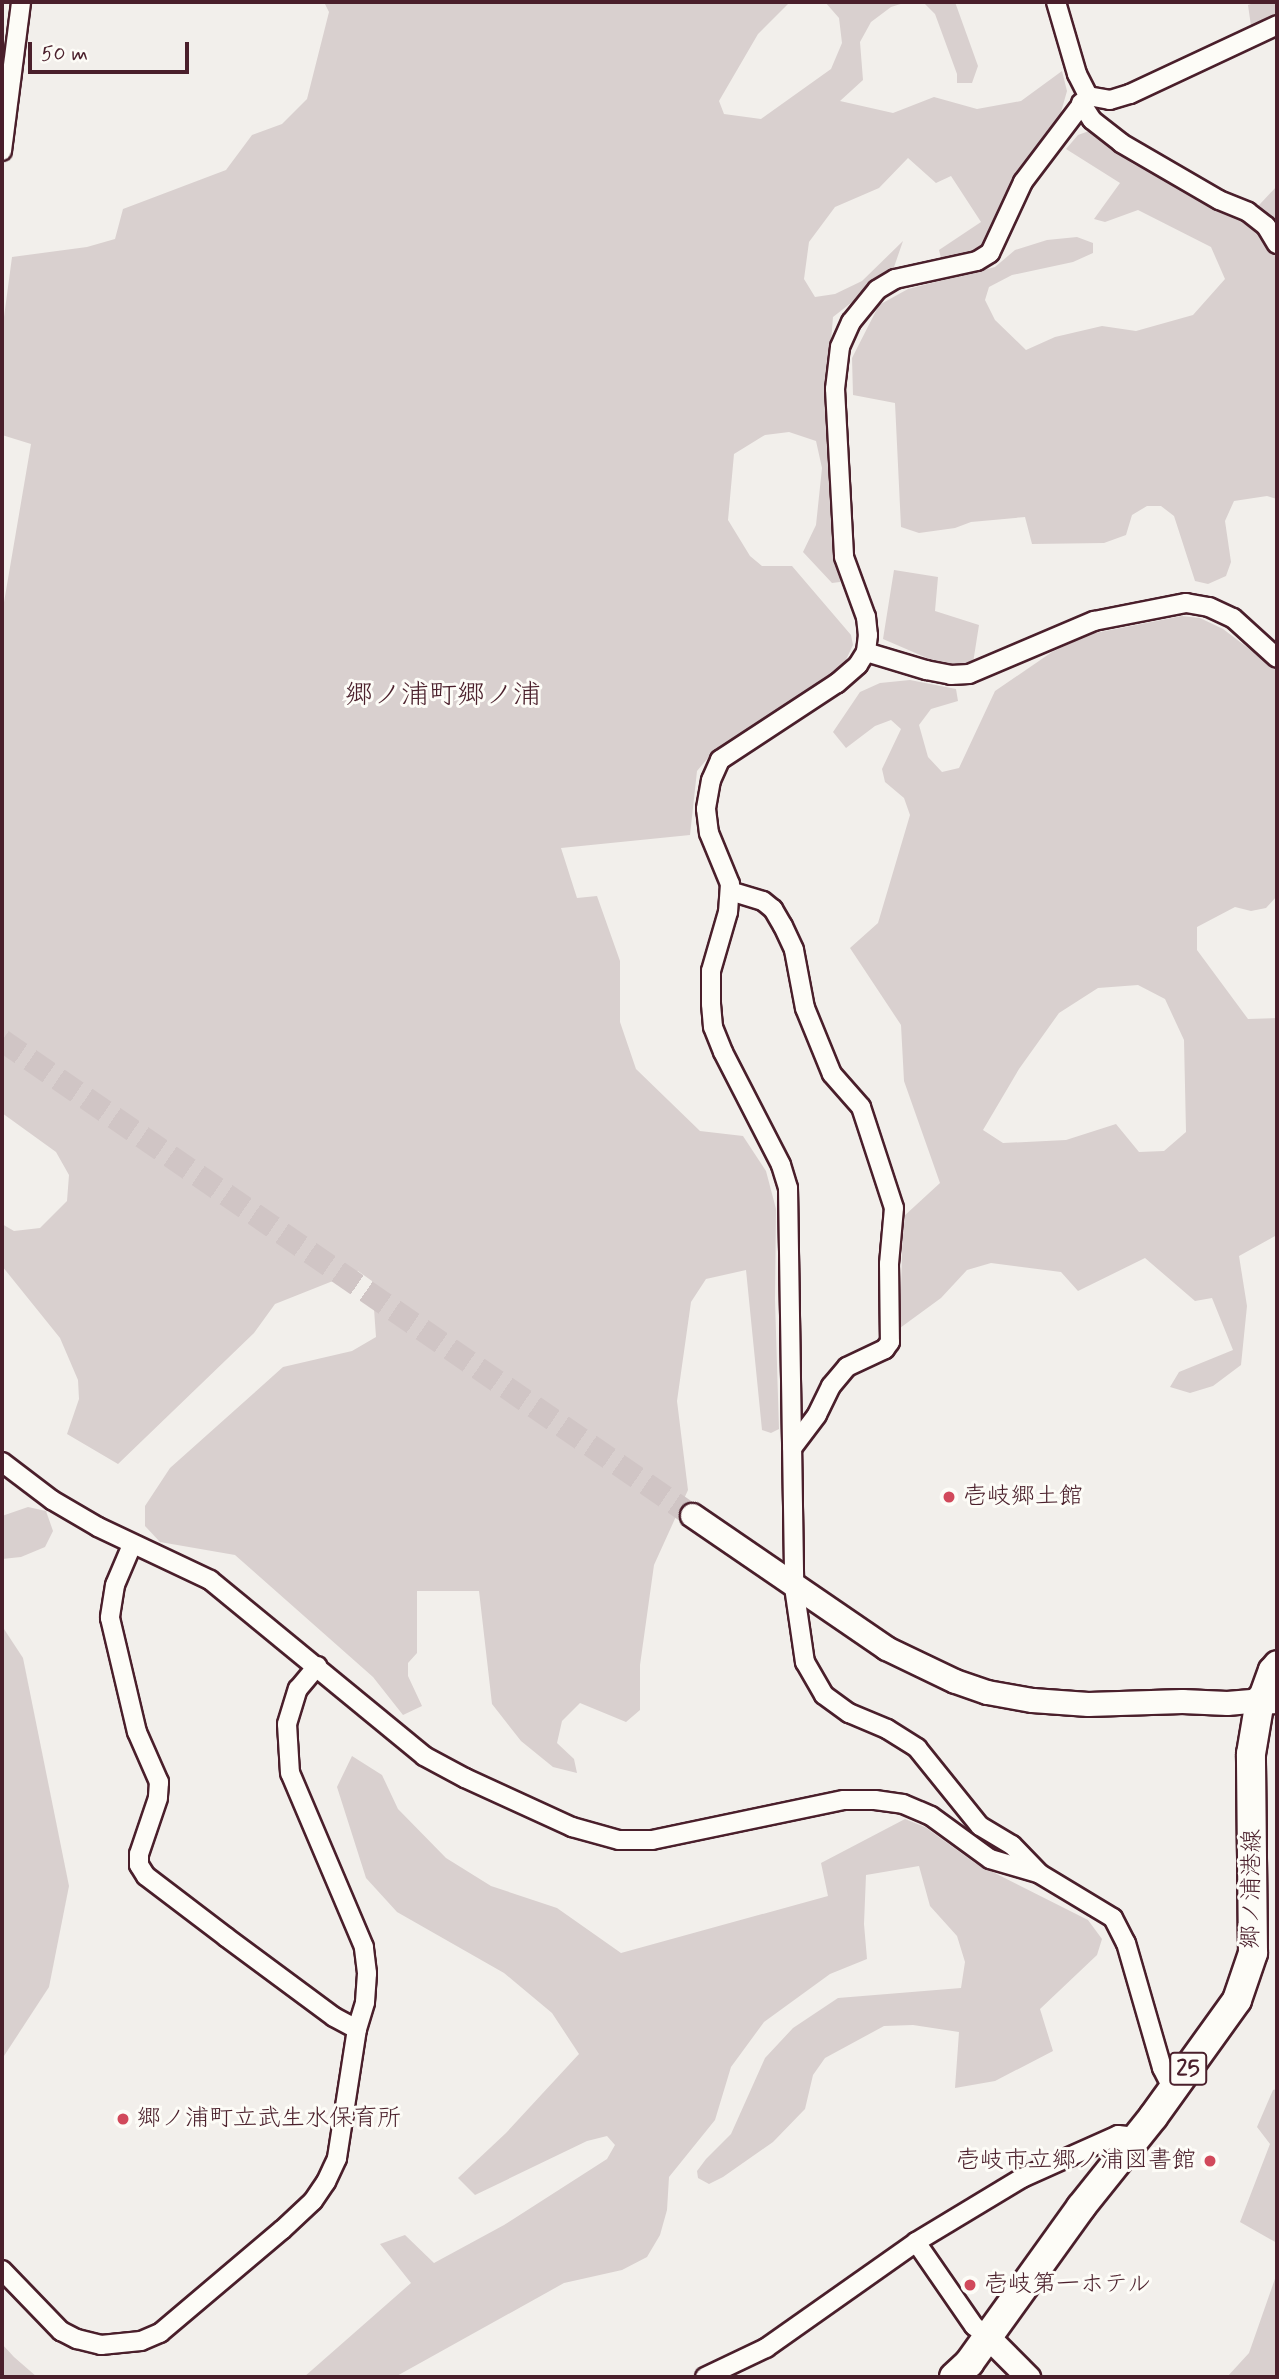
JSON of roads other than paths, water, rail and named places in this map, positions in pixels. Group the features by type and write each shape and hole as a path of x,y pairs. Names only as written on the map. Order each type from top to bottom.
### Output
{"main road":[{"path":"1269,1699 1270,1671 1277,1663"},
{"name":"郷ノ浦港線","path":"954,2377 969,2363 1081,2207 1138,2137 1237,2000 1253,1953 1251,1754 1269,1699"}],"street":[{"path":"2,151 22,2"},
{"path":"1056,2 1092,120 1121,143 1219,200 1248,212 1266,226 1277,244"},
{"path":"1085,99 1110,100 1130,94 1277,25"},
{"path":"1040,1874 1012,1844 980,1826 917,1748 887,1729 849,1713 824,1695 805,1662 794,1587 788,1188 781,1165 713,1027 711,971 729,912 730,884 709,833 706,809 711,780 720,760 837,683 858,665 866,652 866,617 844,557 835,389 840,347 851,322 877,289 895,279 977,261 990,253 1023,182 1085,99"},
{"path":"866,652 926,670 951,675 969,674 1094,621 1186,603 1209,607 1233,618 1277,658"},
{"path":"730,891 763,901 773,909 783,926 794,950 805,1008 832,1074 861,1107 894,1208 889,1264 890,1342 884,1349 847,1367 831,1385 817,1415 792,1448"},
{"path":"2,1462 52,1500 132,1545 210,1580 424,1756 508,1798 597,1836 620,1840 652,1840 844,1800 875,1800 903,1804 931,1816 990,1858 1040,1874 1113,1918 1121,1930 1162,2068 1173,2090"},
{"path":"692,1515 886,1648 955,1681 987,1692 1032,1700 1088,1704 1182,1700 1227,1703 1269,1699"},
{"path":"132,1545 115,1585 110,1618 137,1732 159,1782 158,1798 139,1854 139,1865 146,1876 216,1929 334,2017 357,2029"},
{"path":"2,2270 61,2331 87,2343 117,2345 141,2341 160,2333 282,2230 313,2201 326,2182 337,2158 357,2029 365,2002 364,1947 290,1773 286,1743 287,1724 298,1689 317,1666"},
{"path":"705,2377 766,2348 916,2242 1022,2178 1118,2135 1138,2137"},
{"path":"916,2242 974,2326 1028,2377"}],"tunnel":[{"path":"2,1040 692,1515"}],"place":[{"name":"壱岐郷土館","path":"949,1497"},
{"name":"郷ノ浦町立武生水保育所","path":"123,2119"},
{"name":"壱岐市立郷ノ浦図書館","path":"1210,2161"},
{"name":"壱岐第一ホテル","path":"970,2285"}],"district":[{"name":"郷ノ浦町郷ノ浦","path":"443,696"}]}
